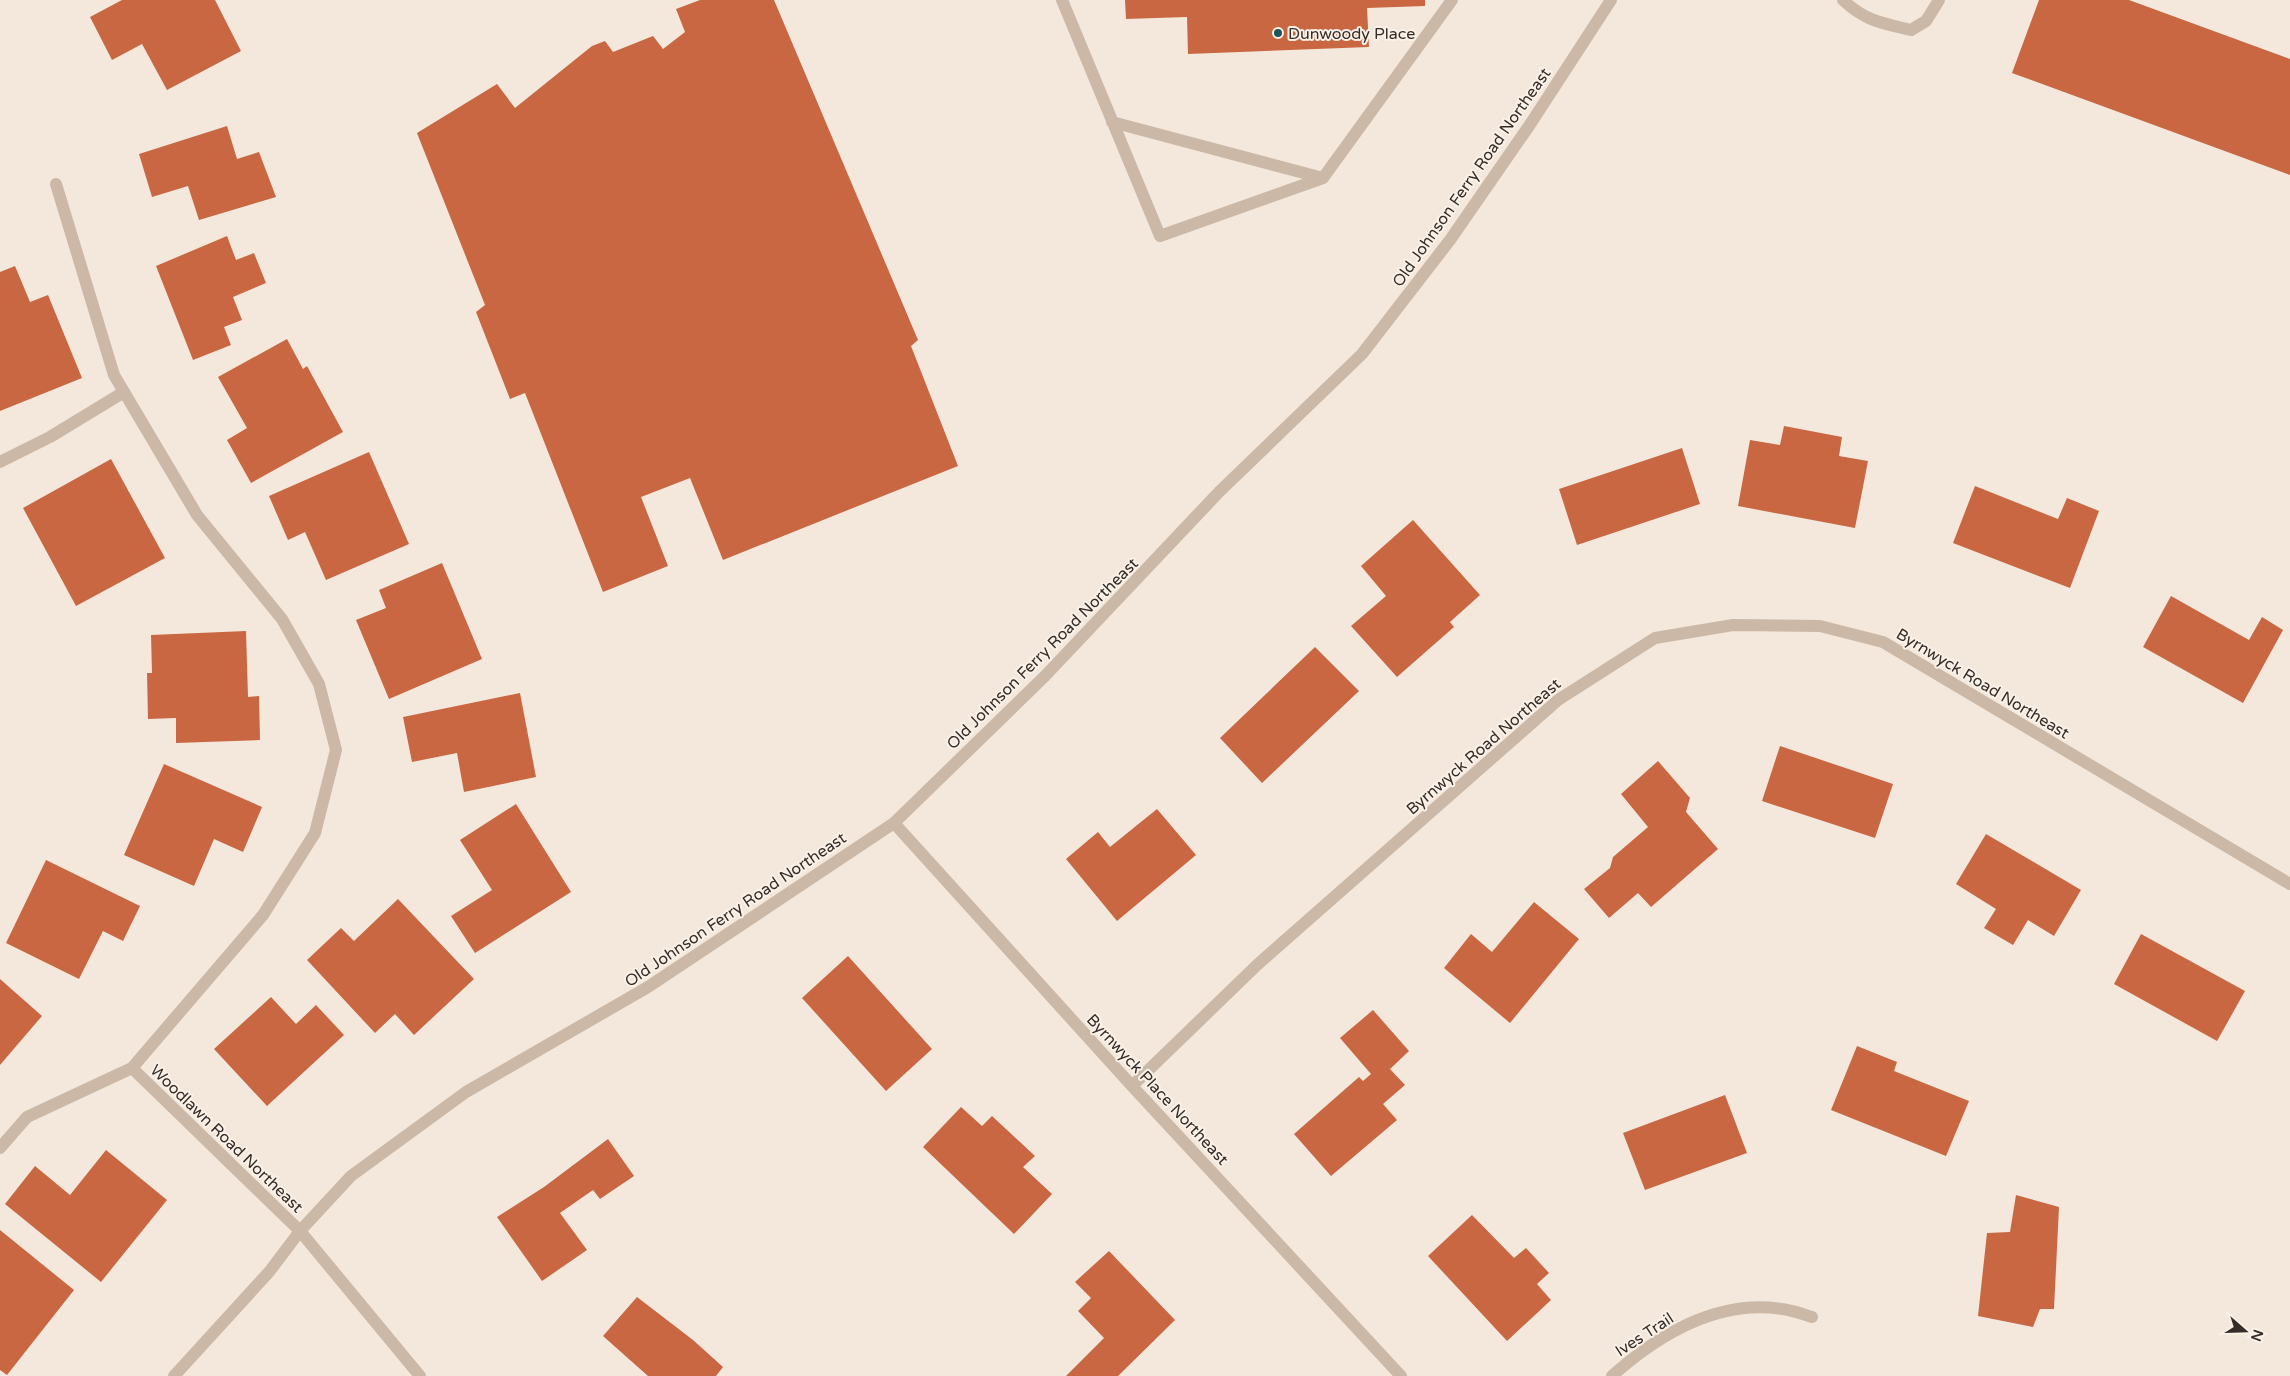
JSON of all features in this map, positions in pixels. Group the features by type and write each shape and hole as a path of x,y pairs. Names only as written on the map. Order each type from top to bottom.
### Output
{"street":[{"path":"1062,0 1160,236 1323,178 1452,0"},
{"name":"Old Johnson Ferry Road Northeast","path":"174,1376 269,1272 300,1231 351,1176 466,1092 648,988 894,823 1045,676 1219,492 1362,354 1450,240 1529,126 1611,0"},
{"path":"1842,0 1858,14 1883,24 1911,30 1926,21 1939,0"},
{"path":"1112,122 1323,178"},
{"path":"0,1148 26,1117 132,1068 263,915 315,833 336,750 319,684 282,619 197,515 114,376 56,184"},
{"path":"0,462 50,436 124,392"},
{"name":"Byrnwyck Road Northeast","path":"1132,1086 1257,966 1558,700 1655,638 1733,626 1820,626 1883,642 2290,884"},
{"name":"Byrnwyck Place Northeast","path":"894,823 1132,1086 1401,1376"},
{"name":"Woodlawn Road Northeast","path":"132,1068 300,1231 420,1376"},
{"name":"Ives Trail","path":"1612,1376 1674,1330 1708,1316 1741,1308 1782,1309 1812,1317"}],"building":[{"path":"122,0 215,0 241,51 167,90 142,44 112,60 90,17"},
{"path":"700,0 774,0 918,340 911,346 958,466 723,560 690,478 641,497 668,566 603,592 525,393 510,399 476,312 485,305 417,133 497,84 515,108 592,46 605,41 613,52 653,36 663,49 685,32 676,9"},
{"name":"Dunwoody Place","path":"1125,0 1425,0 1425,6 1367,8 1369,47 1188,54 1187,17 1126,19"},
{"path":"2039,0 2129,0 2290,59 2290,175 2012,73"},
{"path":"227,126 237,159 259,152 276,197 199,220 188,186 152,197 139,154"},
{"path":"227,236 236,260 254,253 266,283 233,297 242,320 224,327 231,345 193,360 156,266"},
{"path":"15,266 30,302 48,295 82,378 0,411 0,272"},
{"path":"287,339 303,369 307,366 343,432 251,483 227,440 247,428 218,377"},
{"path":"1784,426 1842,437 1839,456 1868,461 1855,528 1738,506 1750,440 1780,445"},
{"path":"1682,448 1700,504 1577,545 1559,489"},
{"path":"369,452 409,544 326,580 305,532 288,540 269,496"},
{"path":"111,459 165,558 76,606 23,508"},
{"path":"1975,486 2058,519 2067,498 2099,511 2070,588 1953,543"},
{"path":"1413,520 1480,595 1450,622 1454,627 1397,677 1351,626 1386,596 1361,566"},
{"path":"442,563 482,659 389,699 356,620 386,608 379,590"},
{"path":"2171,596 2249,640 2262,617 2283,630 2243,703 2143,647"},
{"path":"246,631 248,697 259,696 260,740 176,743 176,718 148,719 147,673 152,673 151,635"},
{"path":"1315,647 1359,691 1262,783 1220,738"},
{"path":"520,693 536,777 464,792 457,753 412,762 403,717"},
{"path":"1780,746 1893,784 1875,838 1762,801"},
{"path":"1658,761 1690,798 1686,812 1718,849 1651,907 1638,893 1609,918 1584,889 1610,868 1613,857 1648,827 1621,794"},
{"path":"164,764 262,807 243,852 214,839 194,886 124,855"},
{"path":"516,804 571,892 475,953 451,916 492,890 460,840"},
{"path":"1157,809 1196,855 1117,921 1066,859 1098,832 1110,847"},
{"path":"1986,834 2081,890 2054,936 2028,920 2013,945 1984,928 1996,909 1956,884"},
{"path":"46,860 140,906 123,941 103,931 79,979 6,943"},
{"path":"398,899 474,979 414,1035 395,1014 375,1033 307,960 341,928 354,941"},
{"path":"1534,902 1579,939 1510,1023 1444,968 1471,934 1492,952"},
{"path":"2141,934 2245,991 2217,1041 2114,984"},
{"path":"848,956 932,1049 886,1091 802,998"},
{"path":"0,979 42,1016 0,1065"},
{"path":"271,997 296,1024 316,1005 344,1035 267,1106 214,1049"},
{"path":"1373,1010 1409,1051 1390,1069 1405,1085 1383,1104 1397,1120 1331,1176 1294,1134 1359,1077 1363,1081 1371,1074 1340,1038"},
{"path":"1857,1046 1897,1062 1894,1071 1969,1101 1946,1156 1831,1110"},
{"path":"1725,1095 1747,1153 1645,1190 1623,1133"},
{"path":"961,1107 982,1126 992,1116 1035,1156 1023,1167 1052,1194 1014,1234 923,1147"},
{"path":"608,1139 634,1176 600,1199 593,1190 560,1213 587,1250 542,1281 497,1217 544,1187"},
{"path":"106,1150 167,1200 101,1282 5,1204 35,1166 70,1195"},
{"path":"2016,1195 2059,1207 2054,1309 2040,1309 2033,1327 1978,1316 1987,1233 2010,1232"},
{"path":"1472,1215 1514,1258 1526,1248 1549,1273 1537,1284 1551,1300 1507,1341 1428,1256"},
{"path":"0,1230 74,1290 7,1375 0,1370"},
{"path":"1109,1251 1175,1320 1118,1376 1066,1376 1104,1338 1078,1311 1091,1298 1075,1282"},
{"path":"637,1297 693,1340 723,1367 716,1376 648,1376 603,1336"}],"place":[{"name":"Dunwoody Place","path":"1278,33"}]}
